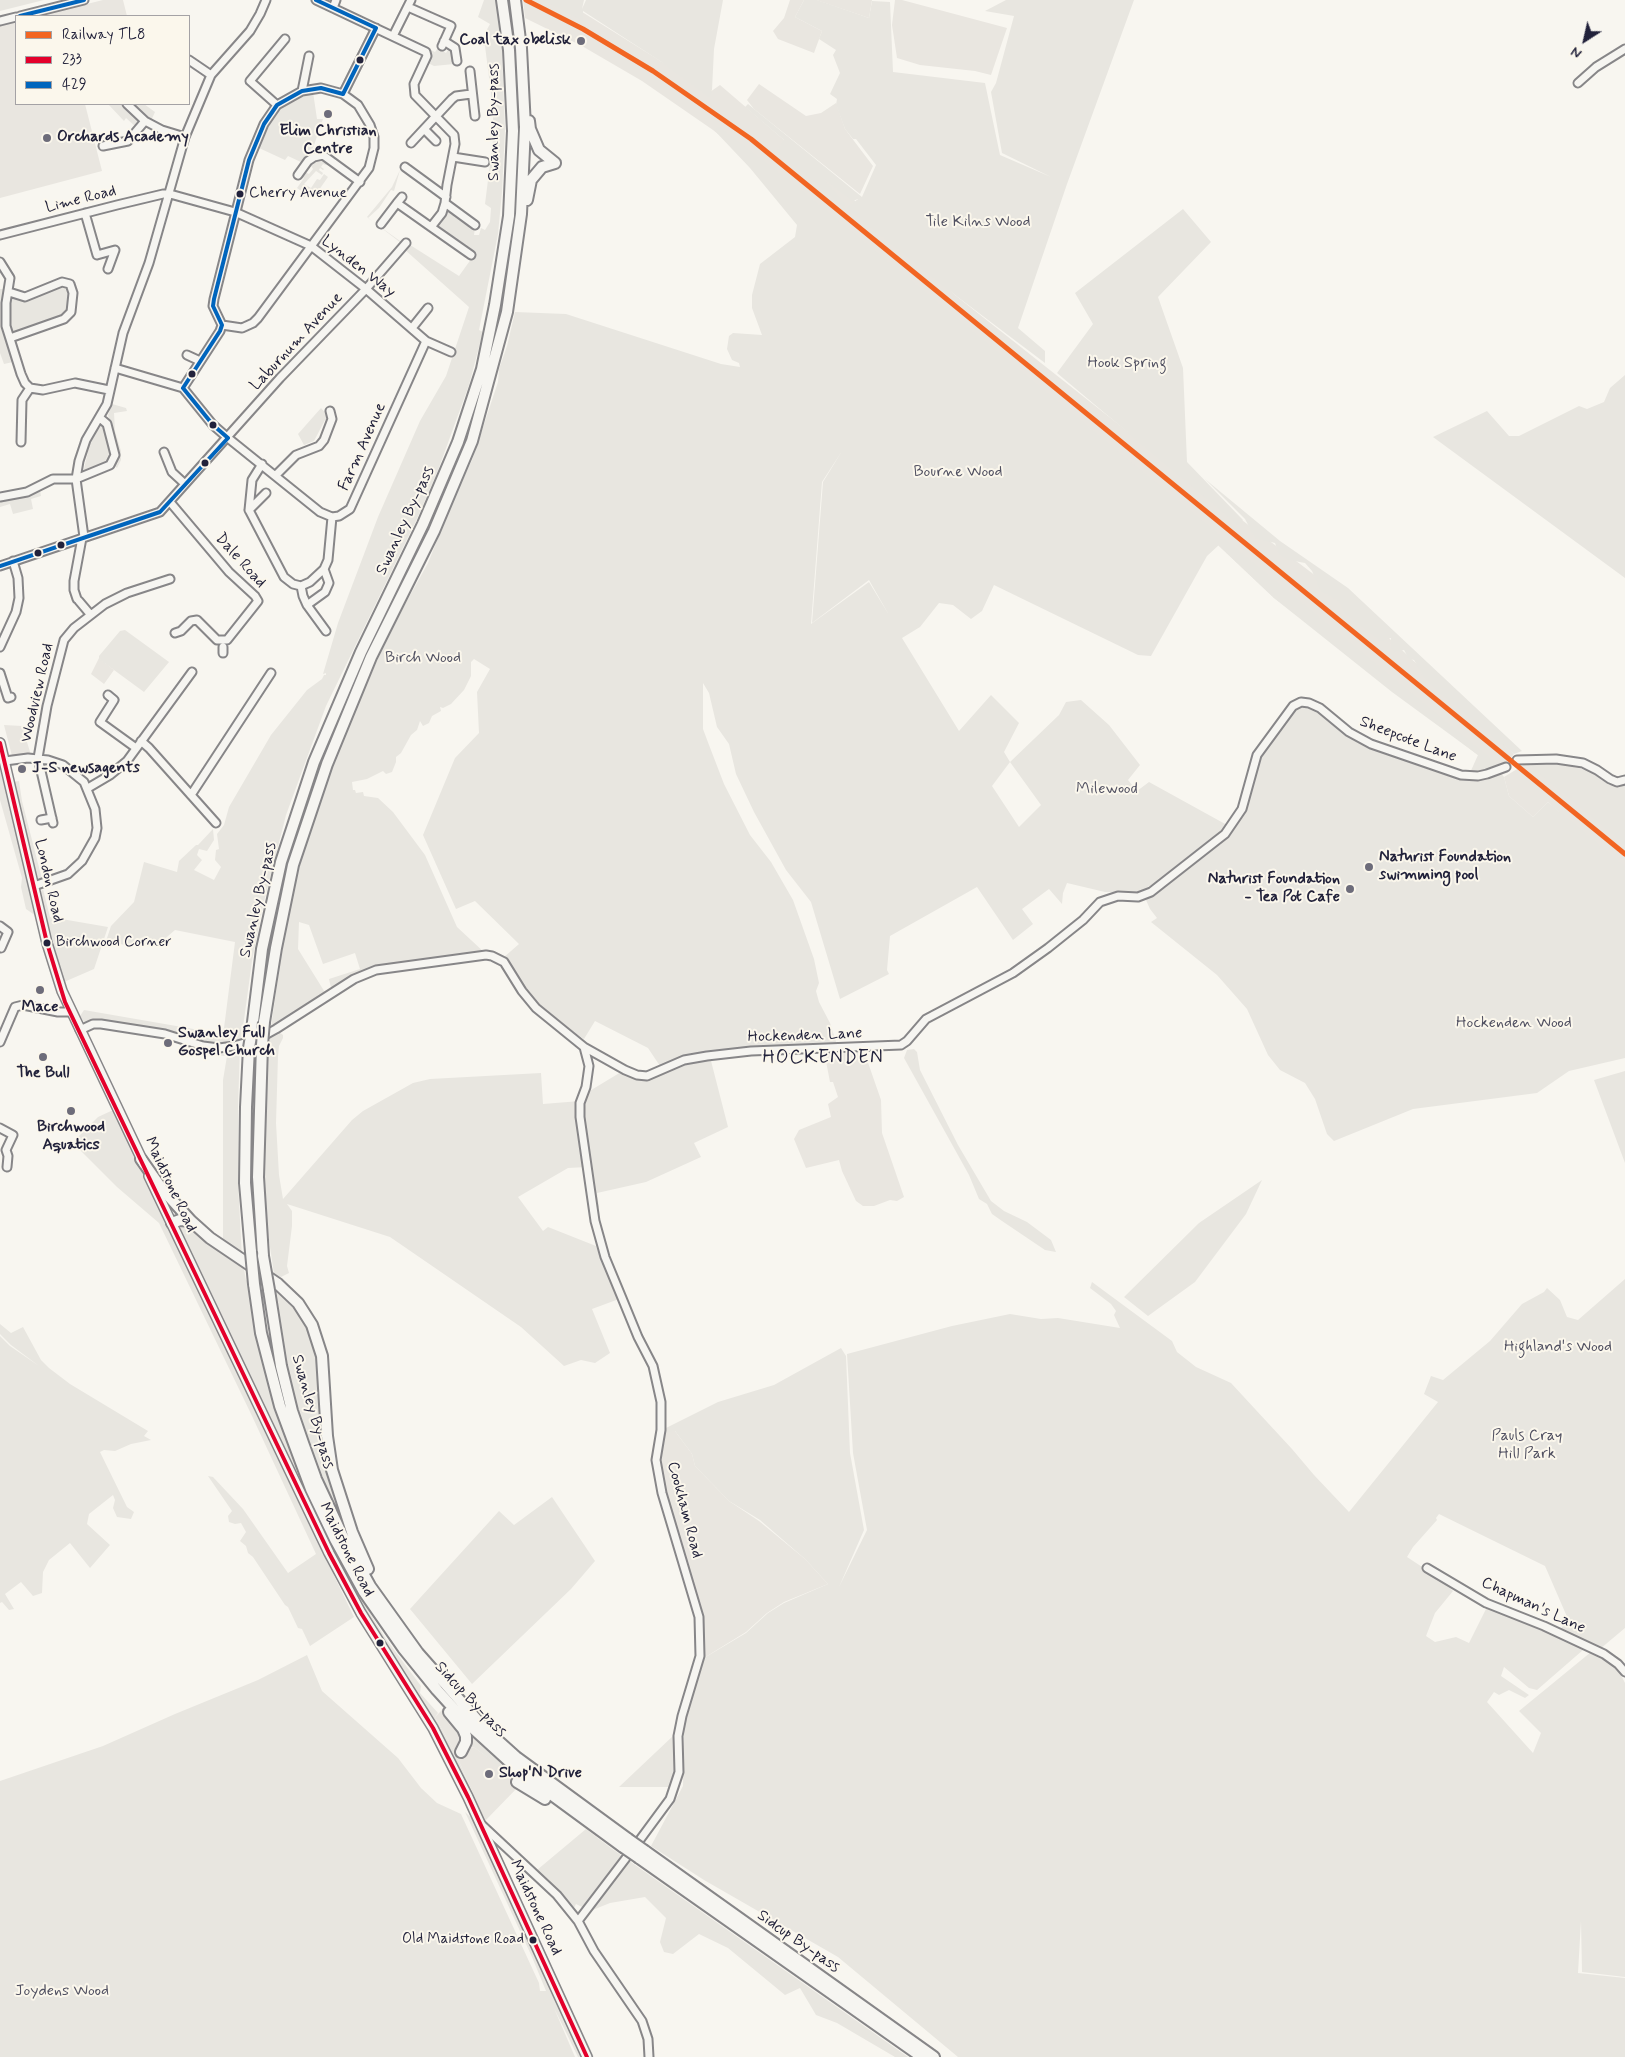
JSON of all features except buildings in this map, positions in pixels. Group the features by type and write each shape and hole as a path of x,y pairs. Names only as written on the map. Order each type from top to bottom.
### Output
{"highway":[{"path":"514,264 531,180 542,167 555,162 539,150 530,129 523,38 516,0"},
{"name":"Swanley By-pass","path":"339,1538 311,1489 280,1406 261,1333 254,1284 245,1183 246,1107 250,1048 262,949 281,862 314,762 361,652 423,524 458,442 482,369 495,305 509,206 513,132 509,50 503,4"},
{"name":"Swanley By-pass","path":"339,1538 292,1411 281,1366 263,1256 258,1177 264,1022 276,948 293,865 327,764 372,657 434,531 472,441 507,312 521,214 525,127 518,18"},
{"path":"141,1159 162,1189 191,1221 210,1238 278,1284 298,1304 312,1325 322,1356 327,1436 337,1487 366,1566 402,1631"},
{"path":"172,1223 180,1220 191,1221"},
{"name":"Sidcup By-pass","path":"339,1538 402,1631 455,1696 486,1730 516,1757 625,1843"},
{"name":"Sidcup By-pass","path":"339,1538 364,1592 403,1648 443,1696 496,1750 522,1773 608,1836 625,1843"},
{"path":"403,1648 422,1680 463,1729 466,1742 461,1752"},
{"path":"517,1782 575,1819 608,1836"},
{"path":"625,1843 642,1855"},
{"name":"Sidcup By-pass","path":"642,1855 922,2057"},
{"name":"Sidcup By-pass","path":"642,1855 934,2057"}],"main road":[{"name":"London Road","path":"0,743 50,953 65,1002 89,1050"},
{"name":"Maidstone Road","path":"89,1050 329,1553 361,1613 433,1728 480,1822 587,2057"}],"street":[{"path":"24,15 84,0"},
{"path":"90,614 78,600 74,590 74,581 83,538 76,480 84,445 107,404 123,333 149,262 185,137 212,74 250,32 266,0"},
{"path":"316,0 426,52 427,56 413,89 416,98 454,135 442,213 431,227"},
{"path":"333,8 336,0"},
{"path":"394,36 410,3 451,26 443,44 455,48 457,60"},
{"path":"0,22 15,17"},
{"path":"343,94 376,28"},
{"path":"277,105 250,81 285,38"},
{"path":"1578,83 1596,67 1625,49"},
{"path":"302,91 309,56"},
{"path":"190,61 212,74"},
{"path":"470,71 474,116"},
{"path":"183,388 222,325 214,306 214,299 235,212 254,146 264,124 277,105 302,91 321,88 343,94 358,105 364,114 374,137 372,160 360,182 253,323 242,328 222,325"},
{"path":"411,142 456,96 471,94"},
{"path":"128,105 145,121 162,130 185,137"},
{"path":"104,146 128,141 145,121"},
{"path":"424,130 436,141"},
{"path":"298,175 314,156 323,155 360,182"},
{"path":"452,157 485,162"},
{"path":"405,167 475,225"},
{"name":"Lime Road","path":"0,235 84,213 163,194 170,194"},
{"name":"Lynden Way","path":"170,194 235,212 311,246 366,289 426,341 452,352"},
{"path":"381,224 400,200 431,227 471,255"},
{"path":"84,213 97,254 115,250 108,269"},
{"name":"Laburnum Avenue","path":"0,566 160,512 280,378 366,289 406,243"},
{"path":"0,262 10,278 5,315 10,338 25,383 30,388 43,390 75,383 109,390"},
{"path":"9,292 25,296 62,282 70,284 74,293 71,312 64,319 10,338"},
{"path":"412,328 428,308"},
{"name":"Farm Avenue","path":"332,517 339,516 350,509 426,341"},
{"path":"187,355 200,361"},
{"path":"115,368 183,388 213,424 228,438 262,464 276,475 320,512 332,517 328,560 324,569 310,582 301,586 293,584 284,577 249,510 252,480 262,464"},
{"path":"21,442 22,400 30,388"},
{"path":"276,475 296,455 319,446 324,440 332,419 330,411"},
{"path":"0,498 27,492 53,479 76,480 108,467 115,455 107,424 100,418"},
{"path":"164,452 172,472 185,484"},
{"path":"249,510 266,493"},
{"name":"Dale Road","path":"170,502 229,572 258,601 227,640 223,650 217,640 197,620 192,621 181,631 175,633"},
{"path":"0,647 19,598 18,578 13,561"},
{"path":"307,605 325,592 329,583 324,569"},
{"name":"Woodview Road","path":"38,758 47,706 64,640 67,635 90,614 105,604 127,593 170,579"},
{"path":"301,586 307,605 326,631"},
{"path":"217,640 227,640"},
{"path":"88,788 120,767 141,742 192,672"},
{"path":"0,673 8,698 12,697"},
{"path":"191,795 271,674"},
{"path":"108,695 114,700 100,722 136,748"},
{"name":"Sheepcote Lane","path":"1138,896 1151,892 1225,834 1242,809 1257,755 1293,706 1301,702 1320,708 1349,732 1371,744 1461,775 1478,776 1506,767"},
{"path":"141,742 149,748 216,823"},
{"path":"4,761 38,758 63,765 88,788 95,809 97,828 87,854 68,874 34,886"},
{"path":"38,758 52,820 41,820"},
{"path":"1517,760 1556,759 1583,763 1597,770 1610,780 1617,782 1625,780"},
{"name":"Hockenden Lane","path":"80,1030 93,1024 101,1024 165,1034 203,1046 219,1048 234,1046 264,1035 354,979 376,970 486,955 504,962 522,991 536,1008 584,1048 637,1075 647,1076 684,1060 751,1051 901,1045 907,1041 926,1019 1013,972 1048,948 1078,925 1100,902 1118,896 1138,896"},
{"path":"0,926 8,932 1,948"},
{"path":"54,1011 65,1002"},
{"path":"0,1042 15,1007 23,1005 67,1014 71,1012"},
{"name":"Cookham Road","path":"584,1048 589,1066 586,1087 580,1103 580,1117 595,1221 605,1258 638,1337 653,1366 661,1402 661,1430 656,1460 662,1492 699,1617 700,1656 678,1736 679,1772 670,1799 639,1841"},
{"path":"589,1066 600,1057"},
{"path":"0,1128 13,1135 3,1152 8,1156 7,1167"},
{"name":"Chapman's Lane","path":"1428,1568 1486,1603 1544,1626 1604,1654 1625,1672"},
{"path":"480,1822 557,1895 578,1920 594,1951 642,2021 648,2039 649,2057"},
{"path":"578,1920 626,1858"}],"shaded area":[{"path":"103,0 123,0 127,15 43,15"},
{"path":"523,0 563,0 710,92 720,85 861,206 955,295 1189,480 1349,601 1514,754 1502,768 1479,756 1274,598 1219,546 1187,524 1160,495 1090,429 713,130 642,81 582,46 525,18"},
{"path":"790,0 804,0 795,17 822,31 814,53 778,39 773,31 784,18"},
{"path":"817,0 872,0 869,18 819,1"},
{"path":"895,0 902,0 1007,28 991,75 975,71 920,65 897,58 892,25"},
{"name":"Orchards Academy","path":"15,22 15,105 85,105 102,171 0,198 0,26"},
{"path":"759,84 806,116 821,113 836,103 845,129 873,166 860,194 754,109 747,100"},
{"path":"99,658 114,670 104,684 91,674"},
{"path":"4,725 22,726 31,755 12,756"},
{"path":"1527,763 1625,834 1625,874 1548,802 1533,817 1509,796 1504,777"},
{"path":"869,1049 865,1054 881,1100 882,1133 904,1197 897,1201 890,1200 874,1206 863,1206 856,1201 839,1160 806,1168 794,1139 799,1130 831,1117 828,1104 838,1097 833,1082 830,1082 824,1051"},
{"path":"662,1431 675,1431 692,1454 695,1466 729,1501 759,1521 805,1559 828,1584 784,1602 767,1613 746,1632 699,1661 700,1617 656,1460"},
{"path":"443,1709 459,1727 469,1747 475,1748 499,1765 519,1786 485,1821 455,1752 435,1717"}],"green space":[{"path":"0,0 44,0 0,11"},
{"path":"484,0 495,0 498,8 502,50 505,129 498,234 479,330 483,332 469,385 437,473 416,521 326,706 286,815 263,906 252,961 241,1042 204,1042 168,1031 95,1019 86,1023 80,1016 84,1010 205,1031 221,1033 224,1028 235,942 175,930 161,942 143,938 139,943 125,945 106,941 111,926 134,902 144,862 177,872 179,861 213,829 214,840 207,851 199,849 197,855 202,860 194,870 214,880 221,867 215,860 216,850 219,849 217,834 224,825 229,807 271,735 307,690 326,675 326,673 323,674 338,623 378,517 420,421 446,376 469,307 404,249 405,246 373,222 400,241 407,243 459,276 474,255 446,236 436,225 446,214 448,207 450,212 475,228 474,235 479,235 481,228 485,230 490,222 491,208 485,204 493,140 493,109 485,46 479,44 490,24 478,17"},
{"path":"543,0 584,0 582,9 586,0 723,0 714,49 712,90 709,97 660,61 583,11 583,21"},
{"name":"Tile Kilns Wood","path":"804,0 817,0 869,18 872,1 890,2 893,72 985,83 1000,155 1051,177 1002,153 991,92 996,83 1014,16 985,11 1006,0 1134,0 1067,184 1018,328 1045,351 1045,363 955,295 847,208 858,199 853,201 824,179 845,205 843,206 777,151 784,140 745,107 748,104 862,197 876,165 856,139 853,139 845,129 836,105 837,99 830,94 840,73 833,55 836,50 819,39 822,31 795,17"},
{"path":"427,48 435,52 438,48 446,53 450,48 454,64 434,66 428,63 430,55"},
{"path":"313,92 317,119 323,119 313,148 317,149 320,146 319,150 322,151 324,148 323,152 312,153 303,163 288,156 285,160 259,148 272,120 282,107 295,99"},
{"path":"109,105 145,105 155,112 150,123 137,128 126,118 124,121"},
{"path":"719,127 796,186 1502,768 1469,775 1478,755 1392,692 1274,598 1219,546 1220,544 1207,556 1151,656 1138,655 994,585 982,611 971,619 953,605 939,603 920,627 902,638 959,731 991,695 1019,723 1004,752 1010,762 1059,715 1066,702 1081,700 1109,725 1140,765 1128,780 1137,791 1149,782 1227,825 1154,884 1137,892 1105,892 1067,883 1063,893 1062,904 1049,889 1022,909 1033,924 1013,940 977,887 890,936 887,970 889,974 840,999 811,902 786,870 754,812 736,774 729,744 717,727 709,693 703,683 703,729 724,784 750,835 771,862 793,900 814,959 819,983 816,991 819,1002 830,1023 837,1045 703,1053 680,1058 660,1066 648,1048 595,1021 584,1039 545,1012 503,958 519,944 475,901 456,909 423,835 455,758 479,733 477,692 490,669 474,659 471,662 471,676 464,690 451,704 443,708 440,707 441,711 432,716 429,723 423,726 420,721 417,730 411,735 401,753 396,757 392,772 386,774 383,771 367,779 352,782 353,790 356,793 363,792 364,796 378,798 393,812 425,855 457,927 485,953 376,968 332,992 329,979 360,969 355,953 323,964 309,925 299,922 298,949 326,994 271,1027 287,914 311,824 340,742 393,626 428,563 454,498 472,460 498,382 499,369 515,312 566,314 721,364 740,367 739,363 732,360 727,349 729,336 733,333 762,335 752,308 752,295 760,264 795,237 797,225 750,168 714,130","holes":["842,451 823,482 812,623 869,580 889,615 869,582 811,624 822,482","1010,762 1041,805 1019,827 992,786"]},
{"path":"321,159 328,163 326,165 323,164 321,167 323,170 320,168 319,170 323,173 322,175 316,171 304,184 311,188 317,179 320,180 324,174 328,177 314,197 307,193 303,199 301,197 304,193 297,188 304,178 301,176 305,172 309,174 313,169 310,164 314,160"},
{"path":"400,170 394,191 391,190 379,208 368,218 392,187"},
{"name":"Hook Spring","path":"1183,209 1211,242 1158,297 1183,368 1187,462 1243,520 1238,525 1057,373 1093,324 1075,293"},
{"path":"60,285 69,286 71,306 67,315 55,321 54,318 26,328 26,332 15,335 11,334 9,325 11,297 39,296"},
{"path":"0,289 6,289 2,320 13,362 4,364 0,353"},
{"path":"1625,375 1625,578 1433,437 1487,411 1509,436 1519,436 1579,406 1587,409 1604,402 1610,388"},
{"path":"112,404 126,408 127,411 114,413 115,431 121,451 121,460 117,468 114,465 118,455 108,415"},
{"path":"321,408 329,417 329,421 325,420 314,441 304,445 298,434"},
{"path":"102,423 105,425 112,455 108,463 83,473 90,443"},
{"path":"1205,479 1280,541 1348,588 1522,751 1514,754 1444,696 1423,676 1414,660 1409,659 1404,650 1396,652 1391,648 1391,638 1381,641 1345,613 1339,601 1321,591 1312,571 1305,563 1289,560 1279,554 1275,543 1255,538 1245,519"},
{"path":"40,490 41,496 31,499 33,509 13,514 10,504 0,507 0,501"},
{"path":"125,630 169,662 144,692 99,659 99,656 120,631"},
{"name":"Hockenden Wood","path":"1309,704 1348,733 1461,775 1499,771 1504,777 1509,796 1533,817 1548,802 1625,867 1625,1058 1569,1071 1537,1093 1413,1109 1334,1141 1327,1134 1315,1099 1305,1083 1280,1070 1268,1055 1247,1009 1217,975 1151,922 1157,918 1146,900 1236,825 1243,809 1258,755 1293,707"},
{"path":"1527,763 1558,763 1590,771 1609,785 1625,785 1625,844"},
{"path":"0,769 36,916 26,909 21,887 22,878 0,800"},
{"path":"19,781 22,801 42,879 36,878 13,782"},
{"path":"43,889 50,917 108,927 94,969 64,982 40,892"},
{"path":"279,1032 283,1035 283,1038 279,1046 278,1056 276,1123 279,1175 283,1199 352,1120 363,1111 413,1083 430,1079 541,1073 543,1104 580,1101 587,1167 568,1168 518,1197 543,1231 548,1227 596,1246 619,1299 592,1309 610,1353 595,1363 581,1360 564,1366 521,1327 390,1237 287,1204 292,1211 287,1266 289,1273 281,1277 274,1274 267,1227 264,1162 265,1101 266,1054 270,1037"},
{"path":"174,1039 234,1049 240,1048 238,1183 242,1257 223,1243 223,1080 227,1056 201,1055 199,1050 173,1041"},
{"path":"914,1049 917,1052 920,1070 958,1145 991,1201 1004,1211 1027,1222 1051,1240 1056,1252 1045,1250 1002,1221 992,1214 987,1204 979,1199 969,1175 904,1058 907,1050"},
{"path":"710,1057 728,1127 694,1143 701,1157 646,1182 597,1193 599,1207 595,1211 583,1101 588,1092 621,1072 637,1077 683,1062"},
{"path":"1625,1071 1625,1163 1594,1080"},
{"path":"114,1111 259,1412 256,1414 354,1617 310,1646 302,1629 298,1628 288,1607 253,1557 248,1553 246,1546 240,1541 246,1532 241,1523 229,1522 228,1516 232,1511 208,1476 213,1477 243,1509 288,1573 316,1554 252,1416 159,1223 117,1187 75,1145 75,1140 98,1117"},
{"path":"1262,1180 1246,1214 1195,1282 1148,1316 1124,1297 1199,1223"},
{"path":"188,1224 243,1264 246,1280 249,1281 256,1335 275,1407 303,1479 340,1557 338,1558 360,1597 386,1639 421,1686 420,1693 438,1713 435,1717 455,1752 488,1828 390,1653 385,1640 369,1619 332,1552 180,1232 182,1225"},
{"path":"1625,1279 1625,1628 1600,1649 1560,1630 1568,1619 1545,1566 1439,1514 1436,1518 1437,1520 1413,1547 1407,1557 1442,1580 1453,1591 1435,1613 1426,1636 1435,1642 1456,1637 1469,1643 1486,1609 1490,1607 1552,1633 1583,1650 1537,1690 1529,1688 1504,1667 1501,1676 1529,1695 1525,1698 1509,1690 1499,1695 1494,1692 1487,1702 1533,1753 1541,1733 1519,1711 1591,1652 1618,1669 1625,1683 1625,1977 1582,1972 1581,1921 1578,1973 1625,1978 1625,2057 958,2057 838,1957 704,1880 651,1846 683,1786 684,1727 704,1658 746,1633 768,1613 784,1603 828,1584 805,1559 760,1520 729,1501 695,1466 692,1454 675,1431 667,1432 662,1430 718,1402 774,1385 841,1348 846,1356 850,1453 864,1530 839,1587 867,1530 853,1453 847,1354 952,1326 1010,1314 1041,1319 1058,1318 1120,1328 1114,1315 1116,1311 1111,1304 1090,1288 1092,1282 1172,1341 1177,1352 1196,1367 1231,1383 1349,1512 1438,1402 1424,1394 1431,1376 1443,1380 1490,1341 1522,1304 1544,1292 1547,1288 1560,1300 1567,1317 1578,1320"},
{"path":"275,1286 297,1308 309,1328 317,1351 322,1403 349,1535 330,1495 301,1420 287,1366"},
{"path":"0,1324 11,1333 23,1327 41,1360 49,1368 70,1384 148,1431 144,1436 151,1440 131,1444 115,1451 104,1450 100,1452 127,1507 134,1512 131,1519 117,1517 113,1508 115,1500 113,1495 89,1514 87,1524 110,1545 90,1568 70,1543 49,1560 43,1572 42,1593 33,1596 21,1582 5,1594 14,1609 9,1610 2,1602 0,1603 0,1336 10,1346 39,1366 11,1345 0,1334"},
{"path":"552,1497 595,1561 571,1589 472,1684 410,1609 499,1511 514,1525"},
{"name":"Joydens Wood","path":"307,1655 322,1691 398,1758 421,1788 437,1803 461,1814 539,1983 540,1991 546,1991 465,1812 477,1823 583,2057 578,2057 554,2008 575,2057 0,2057 0,1781 103,1746 258,1680"},
{"path":"465,1726 526,1781 511,1778 499,1766 471,1747 472,1744"},
{"path":"674,1735 675,1772 669,1787 619,1787"},
{"path":"586,1829 908,2057 895,2057 837,2023 816,2015 800,1988 785,1995 728,1948 699,1934 673,1954 664,1952 660,1942 666,1918 645,1897 610,1903 590,1911 576,1904 573,1910 559,1890 537,1870"},
{"path":"496,1845 594,2057 592,2057"}],"rail line":[{"name":"TL8","path":"526,0 583,29 653,71 751,139 1625,854"}],"transit line":[{"name":"429","path":"24,15 84,0"},
{"name":"429","path":"316,0 376,28"},
{"name":"429","path":"343,94 376,28"},
{"name":"429","path":"183,388 222,325 213,306 214,299 249,160 264,124 277,105 302,91 321,88 343,94"},
{"name":"429","path":"183,388 213,425 228,438"},
{"name":"429","path":"0,566 160,512 228,438"},
{"name":"233","path":"0,743 47,943 65,1002 329,1553 361,1613 433,1728 468,1797 587,2057"}],"place":[{"name":"Coal tax obelisk","path":"581,41"},
{"name":"Elim Christian Centre","path":"328,114"},
{"name":"Orchards Academy","path":"47,138"},
{"name":"Cherry Avenue","path":"240,194"},
{"name":"J-S newsagents","path":"22,769"},
{"name":"Naturist Foundation swimming pool","path":"1369,867"},
{"name":"Naturist Foundation - Tea Pot Cafe","path":"1350,889"},
{"name":"Birchwood Corner","path":"47,943"},
{"name":"Mace","path":"40,990"},
{"name":"Swanley Full Gospel Church","path":"168,1043"},
{"name":"The Bull","path":"43,1057"},
{"name":"Birchwood Aquatics","path":"71,1111"},
{"name":"Shop'N Drive","path":"489,1774"},
{"name":"Old Maidstone Road","path":"533,1940"}],"district":[{"name":"HOCKENDEN","path":"823,1059"}],"park label":[{"name":"Bourne Wood","path":"958,473"},
{"name":"Birch Wood","path":"423,659"},
{"name":"Milewood","path":"1107,790"},
{"name":"Highland's Wood","path":"1558,1348"},
{"name":"Pauls Cray Hill Park","path":"1527,1446"}]}
